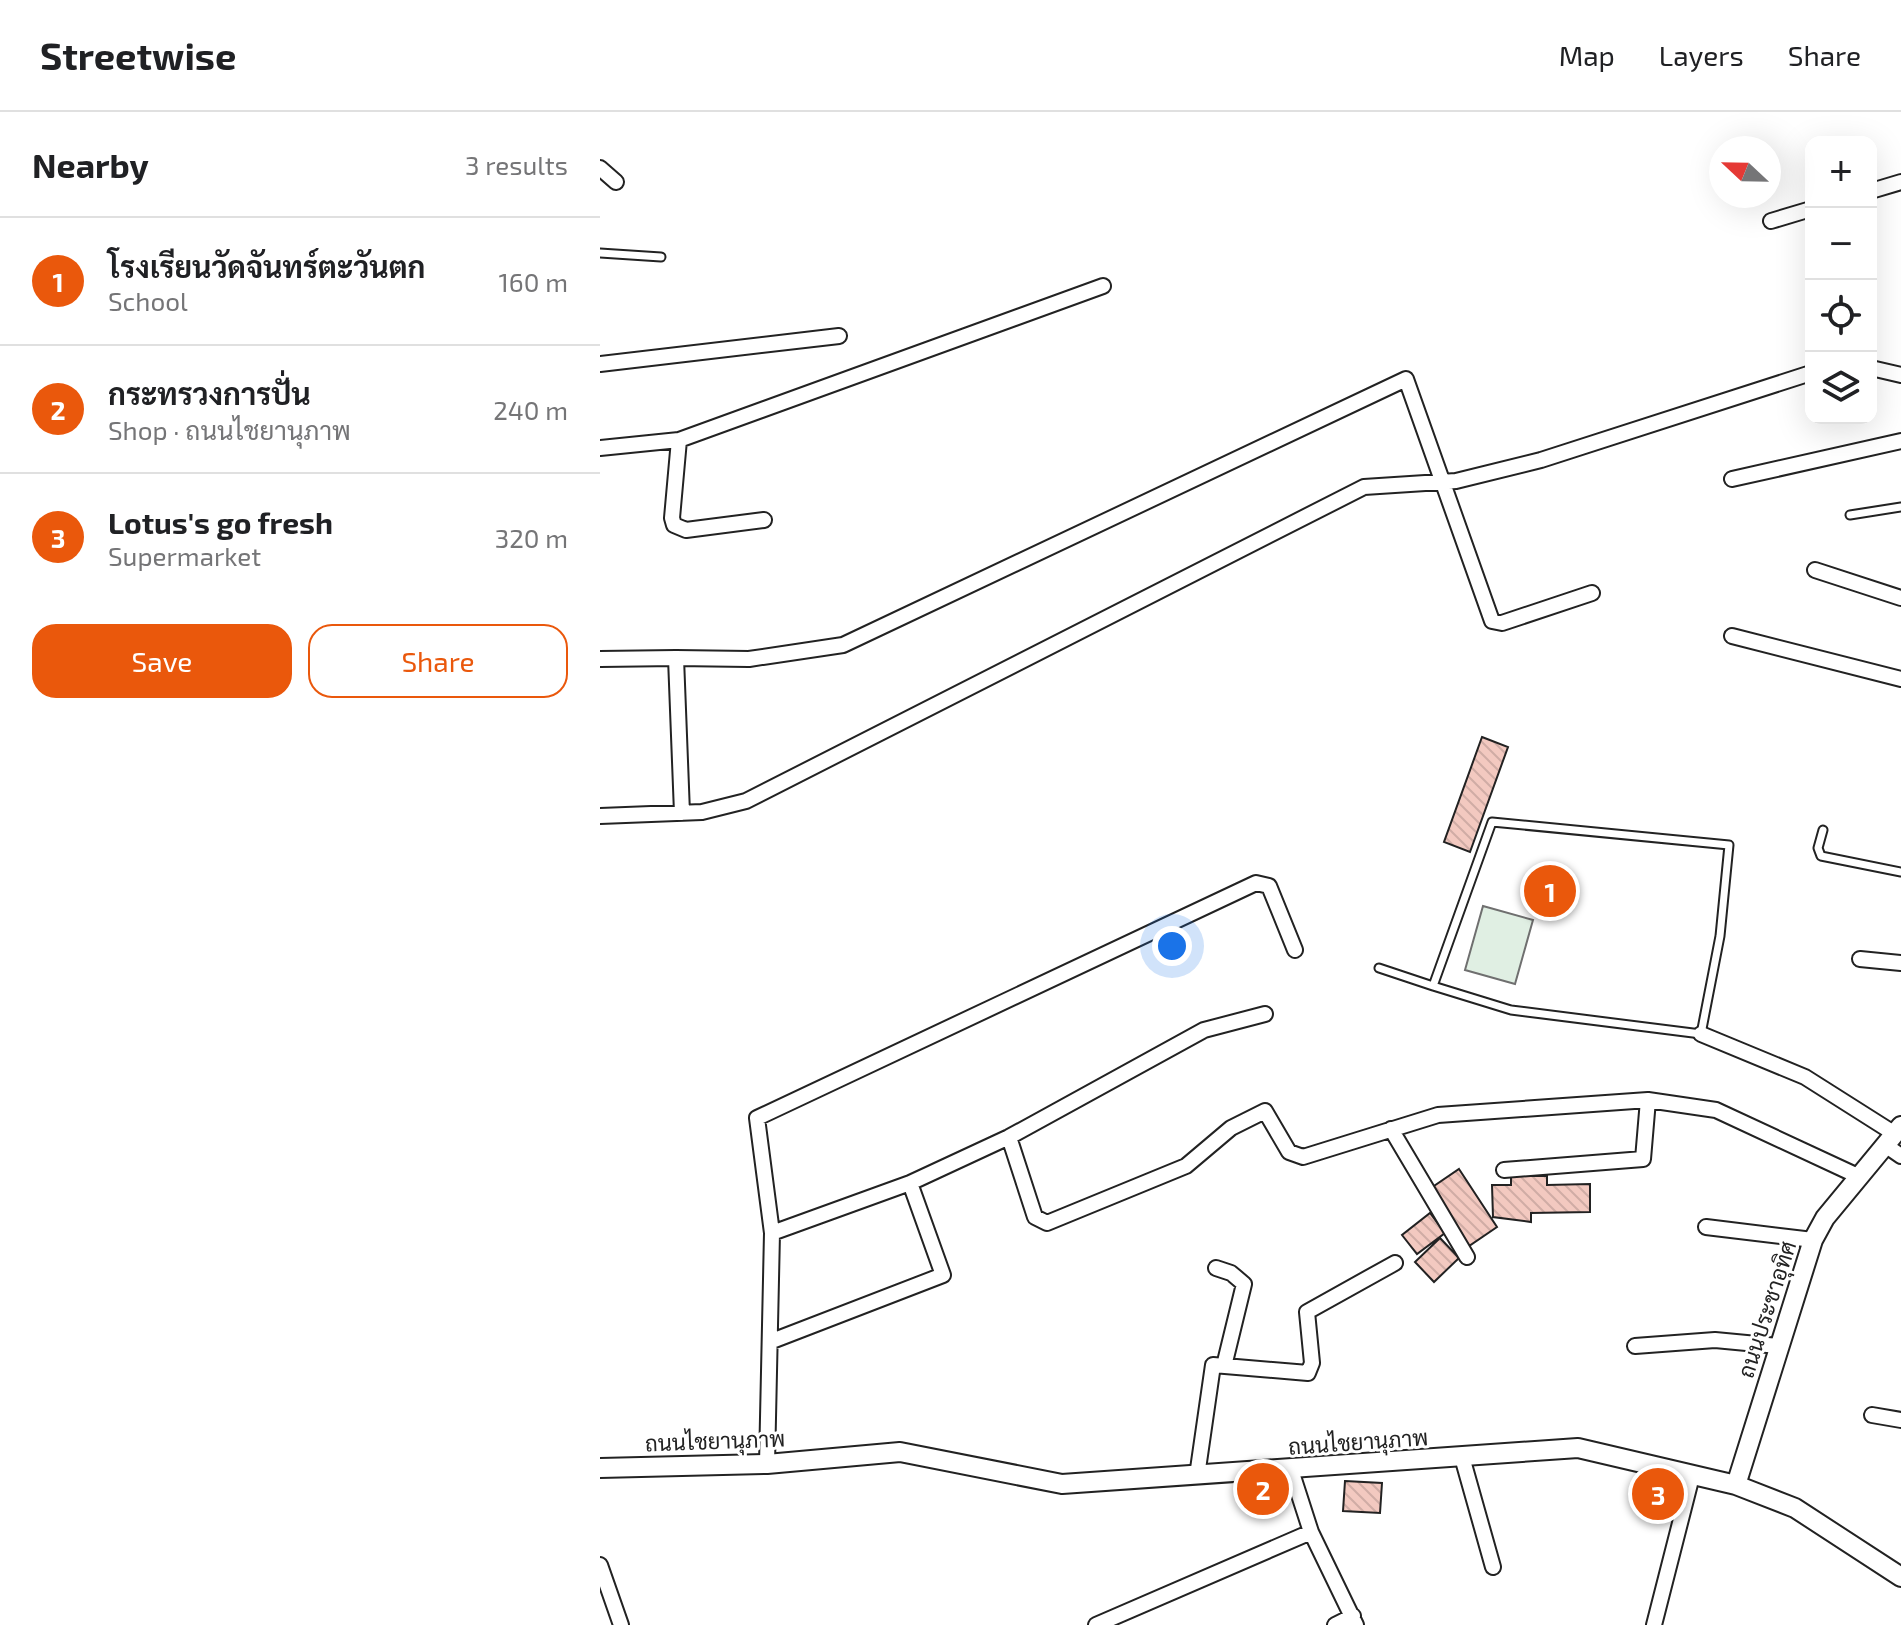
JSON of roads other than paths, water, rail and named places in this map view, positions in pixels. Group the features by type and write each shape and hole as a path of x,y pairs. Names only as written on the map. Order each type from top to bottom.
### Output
{"street":[{"path":"600,168 616,182"},
{"path":"1877,189 1901,182"},
{"path":"1771,221 1805,211"},
{"path":"600,448 679,440 1103,286"},
{"path":"600,364 839,336"},
{"path":"1877,369 1901,375"},
{"path":"600,816 682,813 746,801 1364,487 1443,482 1541,460 1805,375"},
{"path":"600,659 749,659 843,645 1406,379 1492,621 1502,623 1592,593"},
{"path":"679,440 674,525 686,530 764,520"},
{"path":"1732,479 1901,441"},
{"path":"1815,570 1901,598"},
{"path":"1732,636 1901,679"},
{"path":"676,658 682,813"},
{"path":"767,1464 772,1233 757,1118 1256,883 1269,886 1295,950"},
{"path":"1860,959 1901,963"},
{"path":"772,1233 910,1183 1009,1137 1204,1030 1265,1014"},
{"path":"1701,1034 1805,1077 1894,1135 1901,1156"},
{"path":"1009,1137 1035,1217 1047,1223 1186,1166 1231,1128 1265,1111 1289,1152 1303,1157 1438,1115 1648,1100 1716,1110 1860,1177"},
{"path":"1504,1170 1643,1159 1648,1100"},
{"path":"1391,1129 1467,1257"},
{"name":"ถนนประชาอุทิศ","path":"1736,1485 1813,1240 1825,1218 1894,1135"},
{"path":"772,1341 943,1275 910,1183"},
{"path":"1706,1227 1813,1240"},
{"path":"1197,1476 1213,1365 1308,1373 1312,1363 1307,1312 1395,1263"},
{"path":"1216,1268 1231,1273 1244,1284 1224,1366"},
{"path":"1635,1346 1715,1340 1778,1346"},
{"path":"1872,1415 1901,1420"},
{"name":"ถนนไชยานุภาพ","path":"600,1468 767,1464 900,1452 1062,1484 1578,1448 1736,1485 1795,1508 1899,1573"},
{"path":"1462,1457 1493,1567"},
{"path":"1291,1470 1311,1532 1354,1621 1335,1625"},
{"path":"1654,1625 1692,1476"},
{"path":"1096,1625 1311,1532"},
{"path":"600,1565 621,1625"}],"lane":[{"path":"600,253 661,257"},
{"path":"1850,515 1901,507"},
{"path":"1379,968 1433,986 1511,1010 1701,1034 1720,936 1729,845 1492,822 1433,986"},
{"path":"1823,830 1818,848 1821,856 1901,872"}],"place":[{"name":"โรงเรียนวัดจันทร์ตะวันตก","path":"1550,891"},
{"name":"กระทรวงการปั่น","path":"1263,1489"},
{"name":"Lotus's go fresh","path":"1658,1494"}]}
